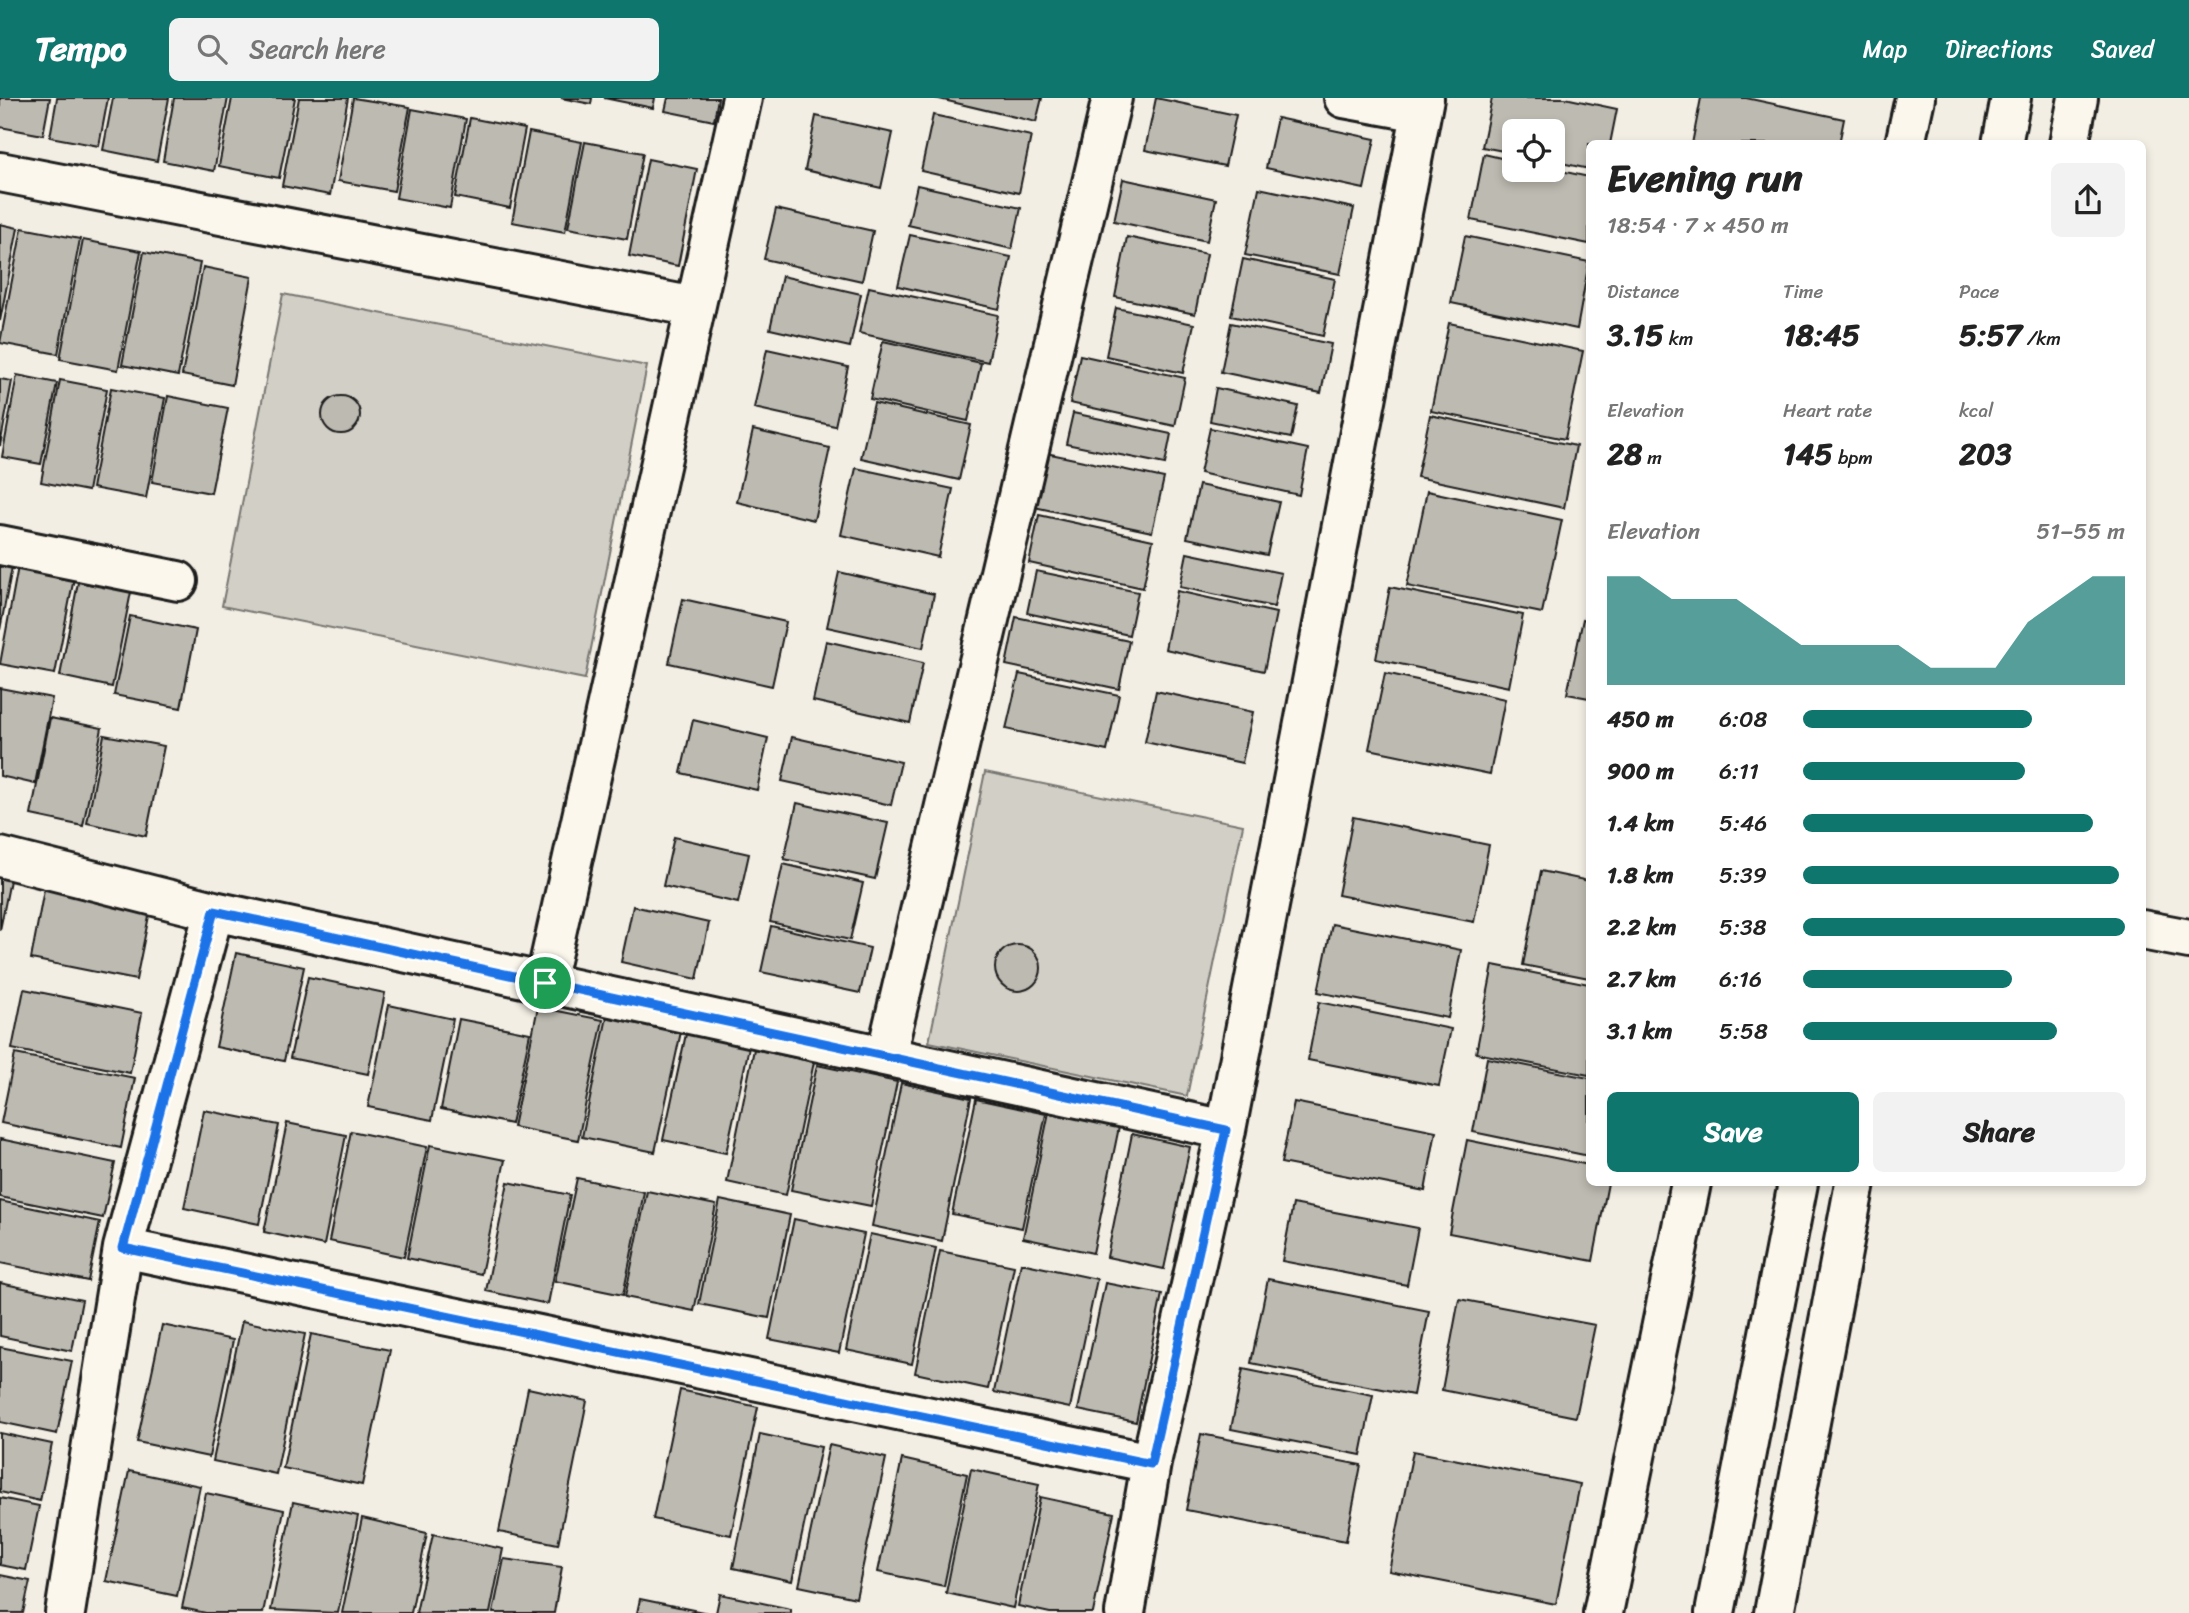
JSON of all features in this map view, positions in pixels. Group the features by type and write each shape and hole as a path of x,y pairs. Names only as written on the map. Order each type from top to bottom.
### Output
{"street":[{"path":"545,983 742,98"},
{"path":"886,1056 1112,98"},
{"path":"1125,1613 1151,1464 1226,1130 1423,105 1344,98"},
{"path":"1906,140 1915,98"},
{"path":"2003,140 2011,98"},
{"path":"2070,140 2078,98"},
{"path":"0,172 695,307"},
{"path":"0,545 178,581"},
{"path":"0,857 214,911 1226,1130"},
{"path":"65,1613 123,1248 214,911"},
{"path":"2146,931 2189,939"},
{"path":"1603,1613 1690,1186"},
{"path":"1715,1613 1797,1186"},
{"path":"1774,1613 1854,1186"},
{"path":"123,1248 1151,1464"}],"shaded area":[{"path":"283,294 647,366 585,679 222,606"},
{"path":"985,772 1243,825 1187,1096 929,1042"}],"building":[{"path":"0,98 50,98 43,135 0,127"},
{"path":"57,98 108,98 99,146 50,137"},
{"path":"113,98 169,98 157,161 103,150"},
{"path":"174,98 228,98 214,171 163,161"},
{"path":"232,98 295,98 279,178 219,166"},
{"path":"299,98 348,98 330,195 282,186"},
{"path":"353,98 410,107 394,191 338,181"},
{"path":"561,98 592,98 591,104"},
{"path":"604,98 655,98 653,108"},
{"path":"668,98 718,98 714,121 665,111"},
{"path":"935,98 1042,98 1036,122"},
{"path":"1156,98 1236,115 1225,166 1145,150"},
{"path":"1492,98 1565,98 1617,109 1611,140 1586,140 1586,168 1565,164 1565,119 1502,119 1502,151 1482,147"},
{"path":"1701,98 1746,98 1844,119 1840,140 1693,140"},
{"path":"412,109 466,119 450,208 396,198"},
{"path":"933,115 1031,136 1019,193 921,171"},
{"path":"816,116 893,133 881,188 805,170"},
{"path":"470,118 525,129 510,208 455,197"},
{"path":"1277,118 1375,139 1364,189 1266,168"},
{"path":"529,132 582,142 565,232 512,222"},
{"path":"585,142 643,153 627,239 568,228"},
{"path":"1484,154 1502,158 1502,182 1565,182 1565,172 1586,176 1586,243 1471,220"},
{"path":"648,159 697,169 678,266 629,256"},
{"path":"1123,179 1216,199 1207,241 1114,221"},
{"path":"917,185 1021,208 1012,249 908,225"},
{"path":"1259,188 1354,208 1340,274 1245,255"},
{"path":"776,209 873,231 862,281 764,259"},
{"path":"0,224 18,228 0,321"},
{"path":"22,228 80,239 58,354 0,343"},
{"path":"910,235 1011,257 999,309 898,286"},
{"path":"1465,236 1586,261 1586,279 1577,329 1451,303"},
{"path":"1127,237 1207,254 1195,314 1115,297"},
{"path":"83,240 141,251 118,370 60,359"},
{"path":"144,252 200,263 178,376 122,365"},
{"path":"1243,259 1335,279 1323,336 1231,316"},
{"path":"203,267 252,277 232,385 182,375"},
{"path":"782,276 861,294 850,347 770,329"},
{"path":"869,287 998,315 988,362 859,333"},
{"path":"1116,308 1194,324 1183,373 1106,356"},
{"path":"1231,323 1331,344 1321,393 1221,372"},
{"path":"1449,323 1583,351 1565,439 1431,411"},
{"path":"883,341 981,363 968,421 870,399"},
{"path":"767,349 848,367 835,426 754,408"},
{"path":"1080,355 1185,378 1175,426 1070,403"},
{"path":"17,375 57,383 41,464 2,457"},
{"path":"0,379 12,381 0,446"},
{"path":"60,380 107,389 88,491 41,482"},
{"path":"111,388 165,398 146,498 92,488"},
{"path":"1216,388 1298,406 1291,438 1210,421"},
{"path":"168,396 228,408 211,493 152,482"},
{"path":"341,396 354,402 360,415 354,428 341,434 328,428 322,415 328,402"},
{"path":"874,403 971,425 959,480 861,458"},
{"path":"1073,413 1171,434 1165,464 1066,444"},
{"path":"1430,415 1576,446 1564,508 1417,477"},
{"path":"1210,428 1308,449 1299,495 1200,473"},
{"path":"753,430 830,448 814,520 737,502"},
{"path":"1046,453 1164,478 1152,532 1034,507"},
{"path":"856,468 953,489 938,557 841,535"},
{"path":"1199,485 1279,502 1267,555 1187,538"},
{"path":"1427,491 1562,520 1542,613 1407,586"},
{"path":"1039,515 1153,540 1143,588 1029,563"},
{"path":"1187,553 1281,573 1274,607 1180,587"},
{"path":"19,561 75,573 55,674 0,664"},
{"path":"0,565 12,567 0,630"},
{"path":"1036,571 1138,592 1129,635 1027,613"},
{"path":"80,572 133,582 112,687 60,676"},
{"path":"839,572 934,594 923,648 827,627"},
{"path":"1390,587 1523,615 1509,687 1376,659"},
{"path":"1177,591 1276,613 1264,671 1165,649"},
{"path":"683,599 786,622 772,686 669,663"},
{"path":"130,616 196,630 181,708 114,695"},
{"path":"1016,617 1129,641 1119,689 1006,665"},
{"path":"1583,619 1586,620 1586,697 1567,694"},
{"path":"826,641 923,663 910,723 813,701"},
{"path":"1385,673 1505,699 1490,774 1369,749"},
{"path":"1019,674 1119,695 1107,751 1006,729"},
{"path":"0,688 52,698 35,784 0,776"},
{"path":"1156,691 1253,712 1242,763 1145,742"},
{"path":"50,718 102,728 83,826 31,815"},
{"path":"693,720 768,738 757,790 681,773"},
{"path":"104,735 164,746 146,836 87,823"},
{"path":"792,737 901,762 891,805 782,781"},
{"path":"797,803 888,823 875,879 784,859"},
{"path":"1353,817 1489,845 1474,922 1338,895"},
{"path":"674,837 749,854 738,903 663,886"},
{"path":"783,864 863,883 850,940 770,922"},
{"path":"1541,871 1586,880 1586,977 1523,965"},
{"path":"0,873 11,875 0,930"},
{"path":"45,884 151,906 136,980 31,959"},
{"path":"633,906 709,923 697,979 621,962"},
{"path":"1332,924 1461,950 1448,1018 1318,992"},
{"path":"771,926 870,948 860,993 761,972"},
{"path":"1018,945 1034,952 1041,968 1034,984 1018,991 1002,984 995,968 1002,952"},
{"path":"236,953 304,967 284,1061 216,1047"},
{"path":"1493,965 1586,983 1586,1074 1476,1053"},
{"path":"308,977 385,993 368,1074 290,1058"},
{"path":"24,989 142,1013 130,1073 12,1049"},
{"path":"1319,1002 1451,1029 1439,1086 1308,1060"},
{"path":"389,1005 453,1019 432,1120 368,1107"},
{"path":"538,1007 603,1020 578,1140 513,1127"},
{"path":"608,1012 682,1027 655,1152 582,1137"},
{"path":"459,1019 530,1033 511,1124 441,1109"},
{"path":"686,1034 749,1047 726,1153 663,1140"},
{"path":"754,1049 814,1062 786,1195 727,1182"},
{"path":"15,1054 135,1078 121,1148 1,1123"},
{"path":"1487,1058 1586,1077 1586,1155 1473,1132"},
{"path":"817,1065 897,1082 871,1206 791,1190"},
{"path":"901,1083 971,1098 942,1241 872,1226"},
{"path":"976,1099 1046,1114 1022,1228 952,1214"},
{"path":"1294,1102 1436,1131 1425,1191 1281,1163"},
{"path":"204,1110 279,1125 259,1224 184,1208"},
{"path":"1049,1112 1119,1127 1093,1253 1023,1238"},
{"path":"287,1123 346,1135 324,1245 264,1232"},
{"path":"351,1131 427,1147 404,1257 329,1241"},
{"path":"1132,1134 1190,1147 1164,1269 1107,1257"},
{"path":"0,1139 115,1163 103,1218 0,1197"},
{"path":"1467,1140 1586,1164 1586,1186 1607,1186 1593,1261 1449,1233"},
{"path":"430,1145 505,1160 481,1274 407,1258"},
{"path":"577,1178 644,1192 623,1295 555,1281"},
{"path":"508,1182 570,1195 548,1304 486,1291"},
{"path":"647,1191 716,1205 694,1311 625,1297"},
{"path":"720,1200 790,1215 769,1318 699,1304"},
{"path":"0,1201 100,1222 88,1281 0,1263"},
{"path":"1293,1204 1418,1228 1407,1285 1282,1261"},
{"path":"794,1219 864,1234 839,1353 769,1339"},
{"path":"870,1234 936,1248 912,1364 846,1350"},
{"path":"940,1251 1014,1266 988,1389 915,1373"},
{"path":"1021,1263 1097,1279 1070,1408 994,1392"},
{"path":"1268,1279 1429,1311 1413,1395 1251,1363"},
{"path":"0,1283 82,1300 72,1351 0,1336"},
{"path":"1105,1283 1162,1294 1136,1422 1078,1410"},
{"path":"1459,1299 1595,1325 1576,1417 1442,1390"},
{"path":"242,1321 305,1334 276,1474 213,1461"},
{"path":"162,1325 233,1340 209,1457 137,1442"},
{"path":"311,1334 390,1350 362,1485 283,1468"},
{"path":"0,1347 72,1361 57,1434 0,1422"},
{"path":"1243,1369 1373,1395 1361,1455 1231,1429"},
{"path":"528,1388 587,1401 558,1544 499,1532"},
{"path":"680,1390 758,1407 731,1535 653,1519"},
{"path":"0,1433 52,1444 40,1501 0,1492"},
{"path":"760,1434 821,1447 792,1581 733,1568"},
{"path":"1201,1434 1361,1465 1346,1541 1186,1510"},
{"path":"829,1445 886,1458 856,1598 799,1586"},
{"path":"1413,1451 1580,1484 1556,1604 1389,1571"},
{"path":"902,1459 967,1474 944,1586 878,1572"},
{"path":"971,1469 1039,1484 1013,1608 946,1593"},
{"path":"129,1471 200,1486 177,1596 106,1581"},
{"path":"206,1493 284,1510 263,1613 206,1613 182,1608"},
{"path":"1040,1497 1114,1513 1093,1613 1050,1613 1018,1606"},
{"path":"0,1498 39,1506 26,1570 0,1565"},
{"path":"293,1502 358,1516 338,1613 271,1610"},
{"path":"362,1518 427,1533 411,1613 342,1613"},
{"path":"433,1534 503,1549 490,1613 416,1613"},
{"path":"504,1559 562,1567 554,1613 493,1613"},
{"path":"0,1575 30,1581 23,1613 0,1613"},
{"path":"720,1594 791,1609 791,1613 716,1613"},
{"path":"640,1599 708,1613 637,1613"}],"route":[{"path":"214,911 545,983 1226,1130 1151,1464 123,1248 214,911"}]}
